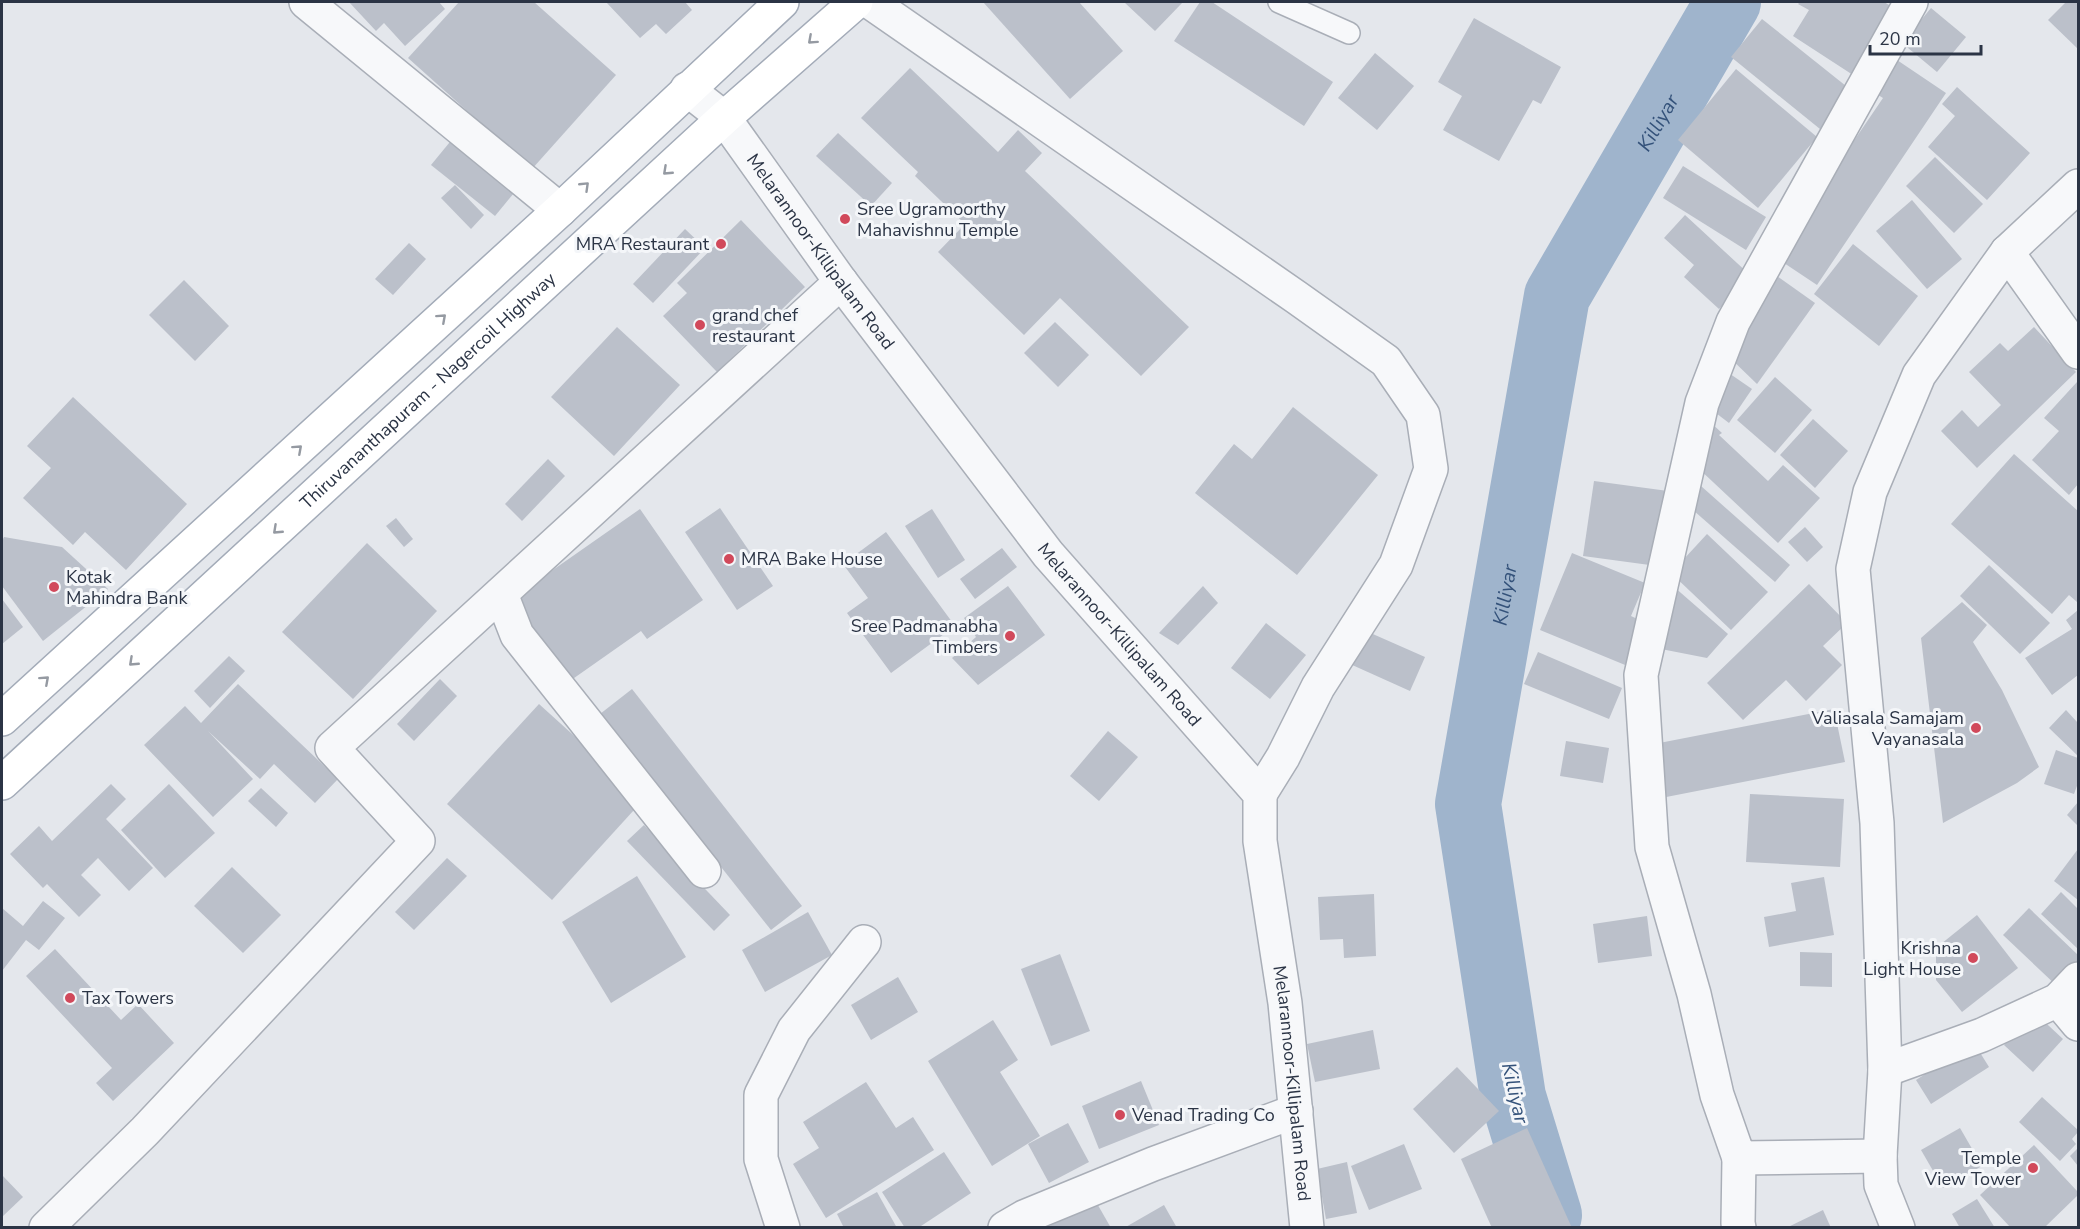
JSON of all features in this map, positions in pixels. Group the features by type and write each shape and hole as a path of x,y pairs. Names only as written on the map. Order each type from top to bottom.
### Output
{"main road":[{"path":"2,719 560,210 782,2"},
{"name":"Thiruvananthapuram - Nagercoil Highway","path":"2,783 724,118 856,2"},
{"path":"210,529 242,562"}],"street":[{"path":"306,2 560,210"},
{"path":"870,2 1296,297 1386,362 1423,415 1431,469 1396,565 1318,687 1283,757 1260,794"},
{"path":"1739,1227 1739,1158 1717,1095 1694,994 1652,847 1641,675 1702,403 1733,322 1911,2"},
{"name":"Melarannoor-Killipalam Road","path":"687,89 724,118 841,282 1048,554 1260,794 1260,841 1285,1003 1307,1227"},
{"path":"1898,1227 1881,1185 1880,1156 1885,1070 1878,823 1853,569 1870,492 1919,375 2007,252 2079,186"},
{"path":"2007,252 2079,351"},
{"path":"46,1227 145,1131 418,841 332,748 841,282"},
{"path":"501,594 517,635 704,871"},
{"path":"783,1227 761,1159 761,1095 794,1030 864,942"},
{"path":"1885,1070 2072,1001"},
{"path":"1005,1227 1153,1164 1296,1111"},
{"path":"1739,1158 1880,1156"}],"lane":[{"path":"1279,2 1349,33"}],"building":[{"path":"349,2 439,2 445,9 405,46 384,23 376,31"},
{"path":"459,2 534,2 616,75 532,169 408,58"},
{"path":"606,2 685,2 692,10 666,34 656,24 640,38"},
{"path":"983,2 1079,2 1123,51 1070,99"},
{"path":"1124,2 1183,2 1155,31"},
{"path":"1200,2 1212,2 1333,82 1304,126 1174,41"},
{"path":"1800,2 1884,2 1896,9 1853,75 1793,36 1809,10 1798,4"},
{"path":"2066,2 2078,2 2078,49 2048,20"},
{"path":"1931,8 1966,37 1937,72 1902,43"},
{"path":"1474,18 1561,67 1541,104 1533,100 1499,161 1443,130 1462,96 1438,82"},
{"path":"1762,19 1851,90 1820,129 1731,57"},
{"path":"1375,53 1414,86 1377,130 1338,98"},
{"path":"1897,60 1946,93 1817,285 1775,257 1883,98 1875,93"},
{"path":"910,68 998,152 1018,130 1042,153 1025,171 1189,327 1141,376 1060,298 1024,335 938,252 965,224 915,176 918,172 861,118"},
{"path":"1736,69 1817,137 1758,208 1678,140"},
{"path":"1957,87 2030,153 1987,200 1928,147 1955,116 1942,104"},
{"path":"838,133 892,183 871,206 816,156"},
{"path":"454,137 518,188 495,216 431,165"},
{"path":"1935,157 1983,204 1954,233 1906,186"},
{"path":"1683,166 1766,217 1746,250 1663,198"},
{"path":"455,185 484,215 471,229 441,198"},
{"path":"1912,200 1962,259 1927,289 1876,231"},
{"path":"1685,215 1750,275 1719,309 1684,277 1694,265 1664,238"},
{"path":"741,220 805,287 717,372 663,316 687,293 677,283"},
{"path":"685,229 705,248 653,303 633,284"},
{"path":"409,243 426,259 393,295 375,279"},
{"path":"1853,244 1918,296 1879,346 1814,294"},
{"path":"1774,274 1815,303 1757,384 1727,355"},
{"path":"184,280 229,326 195,361 149,315"},
{"path":"1055,322 1089,355 1058,387 1024,353"},
{"path":"617,327 680,385 614,456 551,397"},
{"path":"2034,327 2076,372 1977,468 1941,431 1962,410 1978,427 2001,405 1969,372 2000,343 2008,351"},
{"path":"1720,367 1752,389 1729,423 1712,410"},
{"path":"1775,377 1812,410 1775,453 1737,420"},
{"path":"2077,382 2078,484 2069,495 2032,460 2059,431 2044,418"},
{"path":"73,397 187,504 126,570 85,532 73,545 23,498 51,468 27,446"},
{"path":"1293,407 1378,475 1297,575 1195,493 1234,444 1252,459"},
{"path":"1813,419 1848,451 1815,488 1780,455"},
{"path":"1709,421 1722,433 1719,435 1768,481 1783,465 1820,498 1778,543 1697,467"},
{"path":"2014,454 2078,511 2078,601 2069,595 2052,614 1951,524"},
{"path":"548,459 565,476 522,521 505,504"},
{"path":"1594,481 1668,491 1657,566 1583,556"},
{"path":"1701,486 1790,565 1775,582 1685,503"},
{"name":"MRA Bake House","path":"720,508 773,586 737,610 685,532"},
{"path":"640,509 703,600 647,639 641,631 567,683 510,600"},
{"path":"932,509 965,560 938,578 905,526"},
{"path":"396,518 413,539 404,547 386,526"},
{"path":"1805,527 1823,547 1807,562 1788,542"},
{"path":"886,532 955,626 891,673 847,613 868,598 843,564"},
{"path":"1707,534 1768,592 1731,630 1671,573"},
{"name":"Kotak Mahindra Bank","path":"4,537 62,547 108,589 43,641 2,586 2,541"},
{"path":"367,543 437,611 353,699 282,632"},
{"path":"1002,548 1017,567 975,599 960,579"},
{"path":"1572,553 1645,583 1631,616 1648,624 1630,667 1540,630"},
{"path":"1989,565 2050,623 2020,654 1960,596"},
{"path":"1809,584 1847,623 1823,646 1842,665 1806,701 1786,680 1743,720 1707,683"},
{"name":"Sree Padmanabha Timbers","path":"1008,586 1045,635 978,685 952,658 976,637 964,618"},
{"path":"1203,586 1218,603 1178,645 1159,633"},
{"path":"1673,586 1728,634 1707,658 1661,649"},
{"path":"2,599 23,627 2,644"},
{"name":"Valiasala Samajam Vayanasala","path":"1962,602 1987,625 1973,642 2002,690 2039,767 2017,783 1943,823 1921,638"},
{"path":"2078,610 2078,675 2052,695 2025,658 2072,629 2066,620"},
{"path":"1266,623 1306,655 1270,699 1231,668"},
{"path":"1366,631 1425,657 1410,691 1350,664"},
{"path":"1538,652 1622,688 1609,719 1524,684"},
{"path":"229,656 245,671 210,708 194,691"},
{"path":"440,679 457,696 414,741 397,724"},
{"path":"238,684 338,779 315,803 274,764 260,779 208,731 253,779 213,817 144,745 185,706 201,723"},
{"path":"632,689 802,906 771,930 600,714"},
{"path":"539,704 644,799 552,900 447,804"},
{"path":"1834,709 1845,762 1656,799 1649,745"},
{"path":"2066,710 2078,723 2078,756 2049,728"},
{"path":"1108,731 1138,757 1099,801 1070,776"},
{"path":"1566,741 1609,748 1603,783 1560,776"},
{"path":"2056,750 2078,758 2078,783 2074,794 2044,784"},
{"path":"111,784 126,799 106,819 153,868 129,891 98,858 81,875 101,895 79,917 47,884 43,888 10,854 39,826 52,841"},
{"path":"169,784 215,833 165,878 121,830"},
{"path":"261,788 288,813 276,827 248,801"},
{"path":"1750,794 1844,799 1840,867 1746,862"},
{"path":"2078,802 2078,826 2067,815"},
{"path":"644,825 730,915 714,931 627,841"},
{"path":"2078,849 2078,900 2054,881"},
{"path":"447,858 467,876 414,930 395,912"},
{"path":"232,867 281,915 243,953 194,906"},
{"path":"637,876 686,957 611,1003 562,922"},
{"path":"1824,877 1834,935 1769,947 1764,917 1796,911 1791,883"},
{"path":"2061,892 2078,909 2078,949 2041,914"},
{"path":"1374,894 1376,956 1344,958 1343,939 1320,940 1318,897"},
{"path":"43,901 65,918 39,950 26,940 2,971 2,908 23,926"},
{"path":"2029,908 2078,955 2078,968 2059,988 2003,935"},
{"path":"808,912 832,955 765,992 742,950"},
{"name":"Krishna Light House","path":"1977,915 2018,968 1962,1012 1936,980 1936,948"},
{"path":"1647,916 1652,956 1598,963 1593,924"},
{"path":"55,949 121,1020 138,1004 174,1043 113,1101 96,1083 112,1068 26,976"},
{"path":"1800,952 1832,953 1832,987 1800,986"},
{"path":"1060,954 1090,1031 1051,1046 1021,969"},
{"path":"898,977 918,1012 871,1040 851,1005"},
{"path":"2034,1012 2063,1039 2033,1072 2004,1045"},
{"path":"993,1020 1018,1060 1000,1072 1040,1136 992,1166 928,1061"},
{"path":"1373,1030 1380,1069 1315,1082 1307,1044"},
{"path":"1974,1043 1989,1067 1931,1104 1916,1080"},
{"path":"1457,1067 1499,1111 1454,1153 1413,1109"},
{"name":"Venad Trading Co","path":"1141,1081 1159,1125 1099,1149 1082,1106"},
{"path":"866,1082 896,1128 913,1117 934,1150 826,1218 793,1164 819,1148 803,1122"},
{"path":"2042,1097 2078,1130 2072,1139 2076,1144 2060,1161 2019,1122"},
{"path":"1068,1123 1089,1162 1049,1183 1028,1144"},
{"path":"1527,1128 1572,1228 1492,1228 1461,1159"},
{"path":"1960,1128 1982,1166 1943,1188 1921,1150"},
{"path":"1404,1144 1422,1189 1369,1210 1351,1166"},
{"name":"Temple View Tower","path":"2034,1145 2078,1192 2078,1195 2044,1228 2011,1228 1980,1195"},
{"path":"2078,1148 2078,1166 2070,1156"},
{"path":"944,1152 971,1193 918,1228 905,1228 882,1192"},
{"path":"1347,1162 1357,1213 1326,1219 1317,1169"},
{"path":"2,1175 23,1197 2,1217"},
{"path":"877,1192 897,1228 844,1228 837,1214"},
{"path":"1977,1199 1995,1228 1960,1228 1952,1214"},
{"path":"1095,1200 1111,1228 1046,1228"},
{"path":"1164,1205 1177,1228 1124,1228"},
{"path":"1823,1210 1831,1228 1786,1228"}],"waterway":[{"name":"Killiyar","path":"1549,1215 1513,1097 1468,804 1557,296 1728,2"}],"place":[{"name":"Sree Ugramoorthy Mahavishnu Temple","path":"845,219"},
{"name":"MRA Restaurant","path":"721,244"},
{"name":"grand chef restaurant","path":"700,325"},
{"name":"MRA Bake House","path":"729,559"},
{"name":"Kotak Mahindra Bank","path":"54,587"},
{"name":"Sree Padmanabha Timbers","path":"1010,636"},
{"name":"Valiasala Samajam Vayanasala","path":"1976,728"},
{"name":"Krishna Light House","path":"1973,958"},
{"name":"Tax Towers","path":"70,998"},
{"name":"Venad Trading Co","path":"1120,1115"},
{"name":"Temple View Tower","path":"2033,1168"}]}
